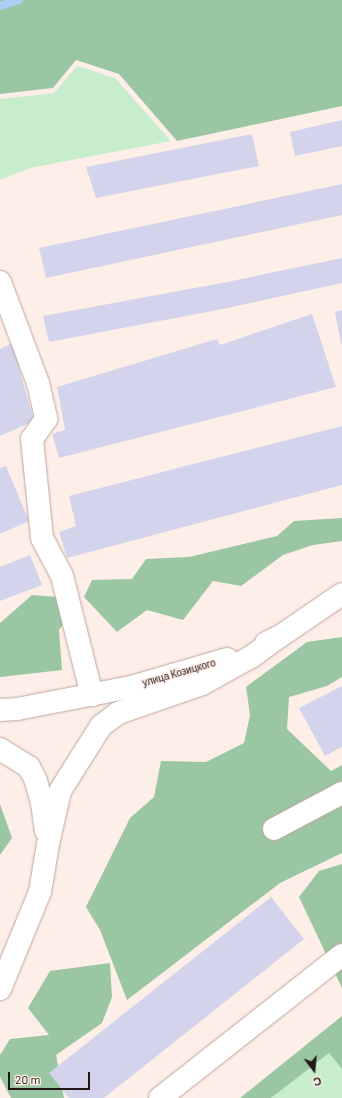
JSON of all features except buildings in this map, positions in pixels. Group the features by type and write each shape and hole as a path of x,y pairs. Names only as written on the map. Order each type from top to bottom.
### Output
{"street":[{"path":"0,282 38,383 46,419 32,439 42,538 62,576 92,695"},
{"name":"улица Козицкого","path":"0,710 17,709 131,687 223,661 280,637 342,594"},
{"path":"0,989 40,892 48,844 60,791 101,726 118,713 202,684 251,657 280,637"},
{"path":"0,749 29,767 36,781 42,803 48,844"},
{"path":"274,829 342,793"},
{"path":"160,1098 342,955"}],"green space":[{"path":"0,0 342,0 342,106 177,141 119,74 76,60 53,88 0,94"},
{"path":"77,66 115,78 171,141 30,168 0,180 0,99 54,93"},
{"path":"342,518 342,541 313,545 283,555 241,586 213,581 183,620 147,610 117,632 84,597 92,580 132,579 146,559 189,557 277,536 294,521"},
{"path":"32,595 58,597 68,617 59,630 62,670 0,677 0,623"},
{"path":"342,637 342,677 327,686 289,697 287,729 331,771 342,765 342,853 280,883 127,1000 100,930 86,907 130,818 154,797 161,761 206,762 244,743 250,715 246,687 307,642"},
{"path":"0,804 12,838 0,855"},
{"path":"342,864 342,988 299,897 319,871"},
{"path":"110,963 112,997 102,1023 56,1055 64,1098 11,1098 0,1077 0,1055 10,1039 49,1035 28,1008 50,971"},
{"path":"342,1016 342,1069 329,1053 271,1098 240,1098"},
{"path":"329,1052 342,1069 342,1098 271,1098"}],"waterway":[{"path":"0,6 19,0"}]}
